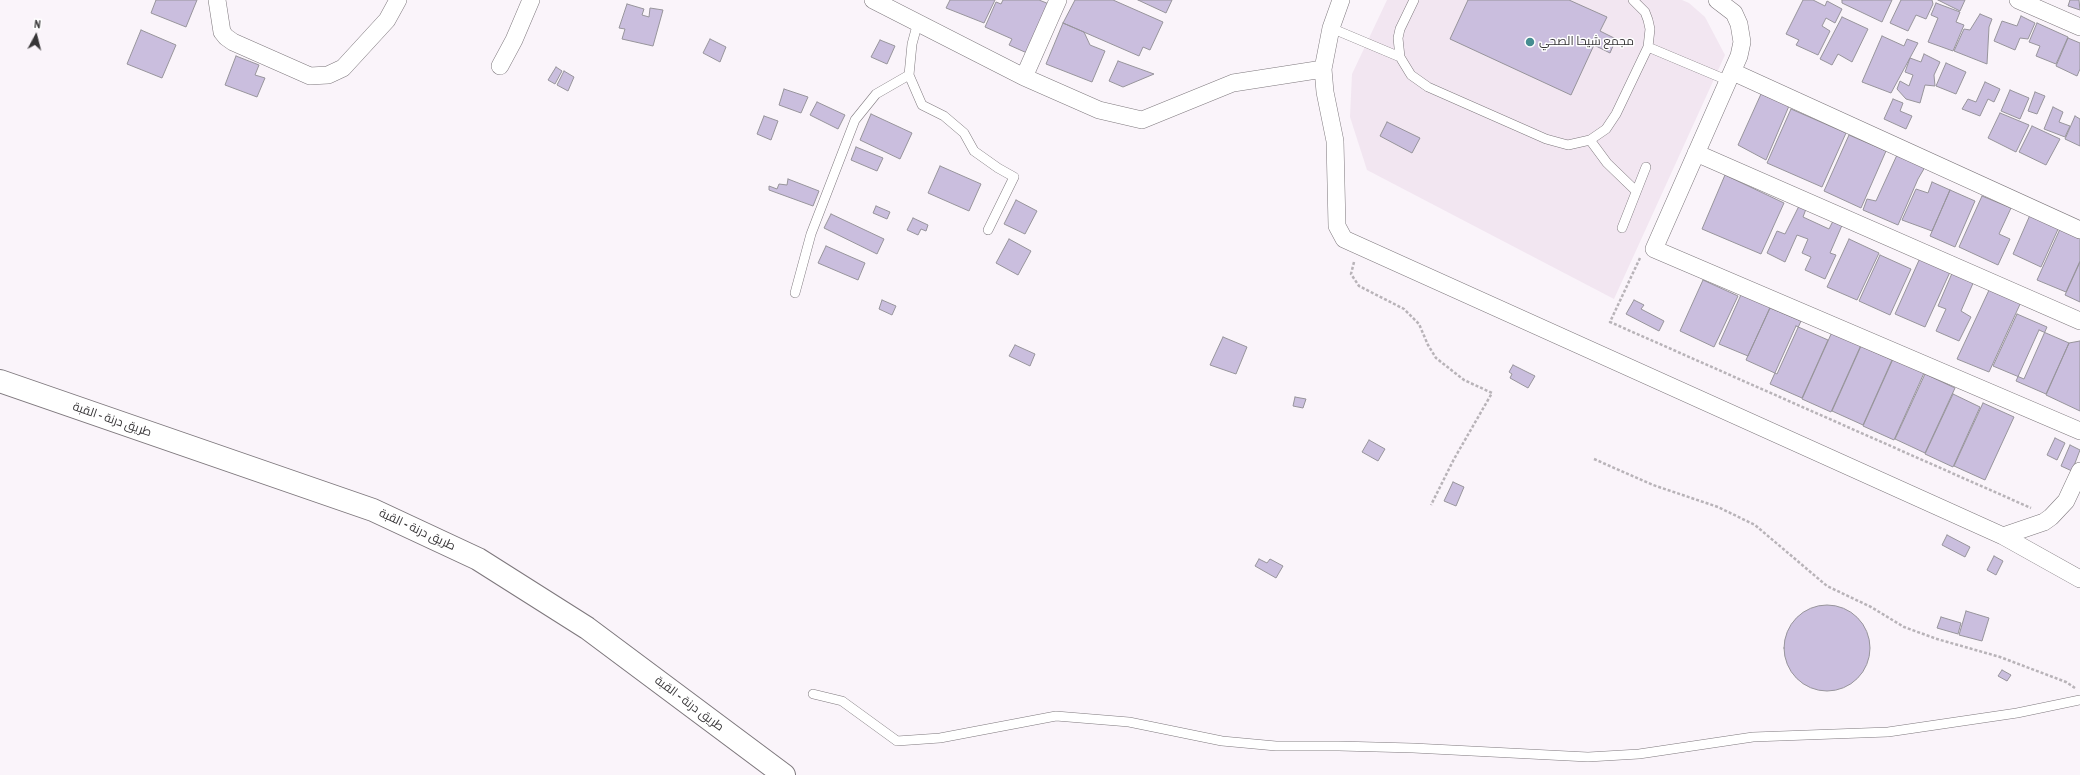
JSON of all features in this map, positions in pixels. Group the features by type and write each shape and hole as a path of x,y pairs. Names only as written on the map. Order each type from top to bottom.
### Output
{"main road":[{"name":"طريق درنة - القبة","path":"0,381 373,510 478,559 587,628 784,775"}],"street":[{"path":"217,0 222,32 226,37 233,42 310,76 328,74 343,68 387,20 398,0"},
{"path":"500,66 514,40 531,0"},
{"path":"873,0 894,4 918,22 1024,77 1099,110 1142,120 1233,83 1323,68"},
{"path":"1024,77 1058,0"},
{"path":"1342,0 1331,28 1323,68 1325,92 1335,141 1337,226 1344,239 2003,536 2080,579"},
{"path":"1717,0 1734,13 1739,24 1742,42 1731,77 1654,249 2080,431"},
{"path":"2018,0 2080,27"},
{"path":"1731,77 2080,230"},
{"path":"1696,153 2080,321"},
{"path":"2003,536 2052,518 2066,501 2080,471"}],"lane":[{"path":"1414,0 1400,29 1398,48 1404,66 1418,82 1546,139 1568,145 1590,140 1598,136 1612,122 1648,47 1650,29 1648,20 1645,12 1633,0"},
{"path":"918,22 912,44 909,75 922,105 944,116 964,133 974,151 1014,177 988,230"},
{"path":"1331,28 1400,57"},
{"path":"1648,47 1731,77"},
{"path":"795,293 811,234 855,120 876,94 909,75"},
{"path":"1590,140 1607,163 1636,191"},
{"path":"1622,228 1646,167"},
{"path":"813,694 842,701 897,741 940,738 1056,716 1129,722 1222,741 1276,746 1413,748 1588,758 1639,754 1753,737 1888,732 2017,713 2080,700"}],"path":[{"path":"1359,246 1350,274 1359,286 1404,309 1419,324 1428,345 1436,358 1464,380 1492,393 1454,459 1431,505"},
{"path":"1654,249 1643,251 1610,322 2052,518"},
{"path":"1594,459 1653,485 1718,507 1755,525 1827,586 1871,607 1904,627 1937,639 2000,657 2066,682 2080,691"}],"shaded area":[{"path":"1387,0 1682,0 1689,3 1705,17 1725,55 1614,299 1367,170 1350,117 1352,74"}],"building":[{"path":"156,0 197,0 186,27 151,13"},
{"path":"950,0 995,0 984,23 946,8"},
{"path":"1003,0 1039,0 1049,4 1027,53 1009,45 1012,39 985,27 996,2 1001,4"},
{"path":"1075,0 1113,0 1163,22 1150,50 1143,47 1139,56 1063,23"},
{"path":"1138,0 1172,0 1166,13"},
{"path":"1468,0 1569,0 1607,17 1600,31 1616,39 1610,53 1594,45 1571,95 1450,39"},
{"path":"1803,0 1813,0 1825,6 1827,1 1842,9 1835,23 1826,18 1822,26 1830,31 1818,55 1796,45 1799,40 1786,34"},
{"path":"1842,0 1892,0 1882,22 1842,3"},
{"path":"1901,0 1932,0 1933,4 1926,19 1916,15 1908,31 1890,23"},
{"path":"1938,0 1965,0 1960,11"},
{"path":"2070,0 2079,0 2080,10 2068,6"},
{"path":"1936,3 1960,12 1956,22 1964,25 1953,51 1928,42 1938,18 1931,15"},
{"path":"627,4 644,9 642,15 649,17 650,8 663,10 653,46 622,39 625,29 619,28"},
{"path":"1980,14 1992,19 1989,27 1987,64 1954,51 1964,29 1970,30"},
{"path":"2021,16 2035,23 2028,39 2020,38 2015,50 1994,41 2002,21 2017,26"},
{"path":"1842,17 1868,29 1852,62 1838,54 1832,65 1820,59"},
{"path":"1063,23 1084,32 1090,45 1105,51 1092,82 1046,64"},
{"path":"2037,23 2068,37 2056,64 2036,56 2040,46 2029,42"},
{"path":"141,30 176,45 162,78 127,64"},
{"path":"1882,36 1904,46 1907,39 1918,43 1891,93 1862,82"},
{"path":"2068,38 2080,43 2080,69 2077,76 2056,66"},
{"path":"710,39 726,47 720,62 703,53"},
{"path":"880,40 895,46 887,64 871,57"},
{"path":"1924,54 1940,62 1934,75 1935,86 1925,85 1920,103 1906,99 1897,89 1900,81 1909,86 1913,75 1905,72 1910,58 1921,62"},
{"path":"236,56 259,65 255,75 265,78 257,97 225,85"},
{"path":"1118,61 1154,74 1123,87 1109,81"},
{"path":"1946,63 1966,72 1956,94 1936,86"},
{"path":"556,67 562,71 555,84 548,80"},
{"path":"564,71 574,77 568,91 557,85"},
{"path":"1985,82 2000,89 1994,102 1988,99 1980,116 1962,109 1968,99 1976,102"},
{"path":"784,89 808,97 801,113 779,105"},
{"path":"2010,90 2029,98 2020,119 2001,111"},
{"path":"2035,92 2045,96 2037,114 2028,111"},
{"path":"1761,94 1789,106 1766,160 1738,145"},
{"path":"1893,99 1903,103 1900,111 1912,116 1906,129 1884,119"},
{"path":"817,102 845,115 838,129 810,115"},
{"path":"2053,107 2063,112 2059,122 2070,126 2065,137 2044,129"},
{"path":"1791,109 1846,133 1822,187 1767,163"},
{"path":"2000,113 2029,125 2016,152 1988,138"},
{"path":"871,114 912,133 900,159 860,140"},
{"path":"764,116 778,121 771,140 757,134"},
{"path":"2075,116 2080,119 2080,146 2065,139"},
{"path":"1387,122 1420,138 1412,153 1380,136"},
{"path":"2032,126 2060,139 2046,165 2019,152"},
{"path":"1849,135 1886,151 1861,208 1824,191"},
{"path":"856,147 883,158 877,171 851,160"},
{"path":"1897,155 1925,167 1918,179 1898,225 1863,210 1867,199 1876,201"},
{"path":"940,166 981,184 969,211 928,193"},
{"path":"1725,175 1784,203 1761,254 1702,229"},
{"path":"788,179 819,191 813,206 769,190 769,186 777,189 779,184 787,185"},
{"path":"1932,182 1950,190 1932,231 1902,220 1916,189 1928,193"},
{"path":"1950,190 1975,201 1955,247 1930,236"},
{"path":"1982,196 2011,208 1999,234 2010,239 1998,265 1959,247"},
{"path":"1016,200 1037,211 1025,234 1004,224"},
{"path":"876,206 890,212 887,219 873,213"},
{"path":"1799,206 1806,209 1803,217 1829,229 1834,219 1843,223 1830,253 1836,255 1825,279 1805,270 1811,257 1802,253 1808,239 1797,235 1785,262 1767,253 1777,231 1785,234"},
{"path":"831,214 884,239 877,254 824,228"},
{"path":"2030,215 2059,227 2041,267 2013,254"},
{"path":"913,218 928,225 926,231 921,229 918,235 907,230"},
{"path":"2060,229 2080,237 2080,261 2066,292 2037,280"},
{"path":"1009,239 1031,251 1018,275 996,263"},
{"path":"1849,239 1879,253 1857,300 1827,287"},
{"path":"826,246 865,263 858,280 818,263"},
{"path":"1880,255 1911,269 1890,315 1859,301"},
{"path":"1920,258 1950,272 1925,327 1895,314"},
{"path":"2080,262 2080,302 2065,295"},
{"path":"1953,271 1974,281 1961,311 1971,317 1959,341 1936,331 1946,309 1938,306"},
{"path":"1703,280 1738,296 1714,347 1680,331"},
{"path":"1744,288 1773,301 1748,356 1719,344"},
{"path":"1990,288 2021,302 1989,372 1957,359"},
{"path":"882,300 896,306 892,315 879,309"},
{"path":"1634,300 1644,305 1641,309 1664,321 1659,331 1626,314"},
{"path":"1770,308 1801,321 1777,374 1746,360"},
{"path":"2017,314 2047,327 2024,379 1993,366"},
{"path":"1796,326 1828,340 1802,398 1770,384"},
{"path":"2039,330 2069,343 2046,394 2016,381"},
{"path":"1832,332 1861,345 1831,412 1802,399"},
{"path":"1223,337 1247,347 1236,374 1210,365"},
{"path":"2080,341 2080,411 2046,395 2069,343"},
{"path":"1015,345 1035,354 1030,366 1009,356"},
{"path":"1861,346 1892,360 1863,425 1832,411"},
{"path":"1893,359 1924,373 1894,440 1863,426"},
{"path":"1513,365 1535,376 1528,388 1510,378 1512,374 1509,372"},
{"path":"1925,374 1955,388 1925,453 1895,439"},
{"path":"1953,394 1980,407 1953,467 1925,454"},
{"path":"1295,397 1306,399 1303,408 1293,406"},
{"path":"1983,403 2014,417 1985,480 1954,466"},
{"path":"2055,438 2065,443 2057,460 2047,455"},
{"path":"1369,440 1385,449 1378,461 1362,452"},
{"path":"2070,445 2080,450 2072,471 2061,466"},
{"path":"1453,482 1464,487 1456,506 1444,501"},
{"path":"1947,535 1970,547 1965,557 1942,545"},
{"path":"1994,556 2003,561 1996,575 1987,570"},
{"path":"1259,559 1267,563 1270,559 1283,566 1276,578 1255,566"},
{"path":"1827,605 1843,608 1851,612 1863,624 1867,632 1870,648 1867,664 1863,672 1851,684 1843,688 1827,691 1811,688 1803,684 1791,672 1787,664 1784,648 1787,632 1791,624 1803,612 1811,608"},
{"path":"1966,611 1989,618 1982,641 1959,635"},
{"path":"1941,617 1961,623 1958,634 1937,628"},
{"path":"2002,670 2011,675 2007,681 1998,676"}],"place":[{"name":"مجمع شيحا الصحي","path":"1530,42"}]}
